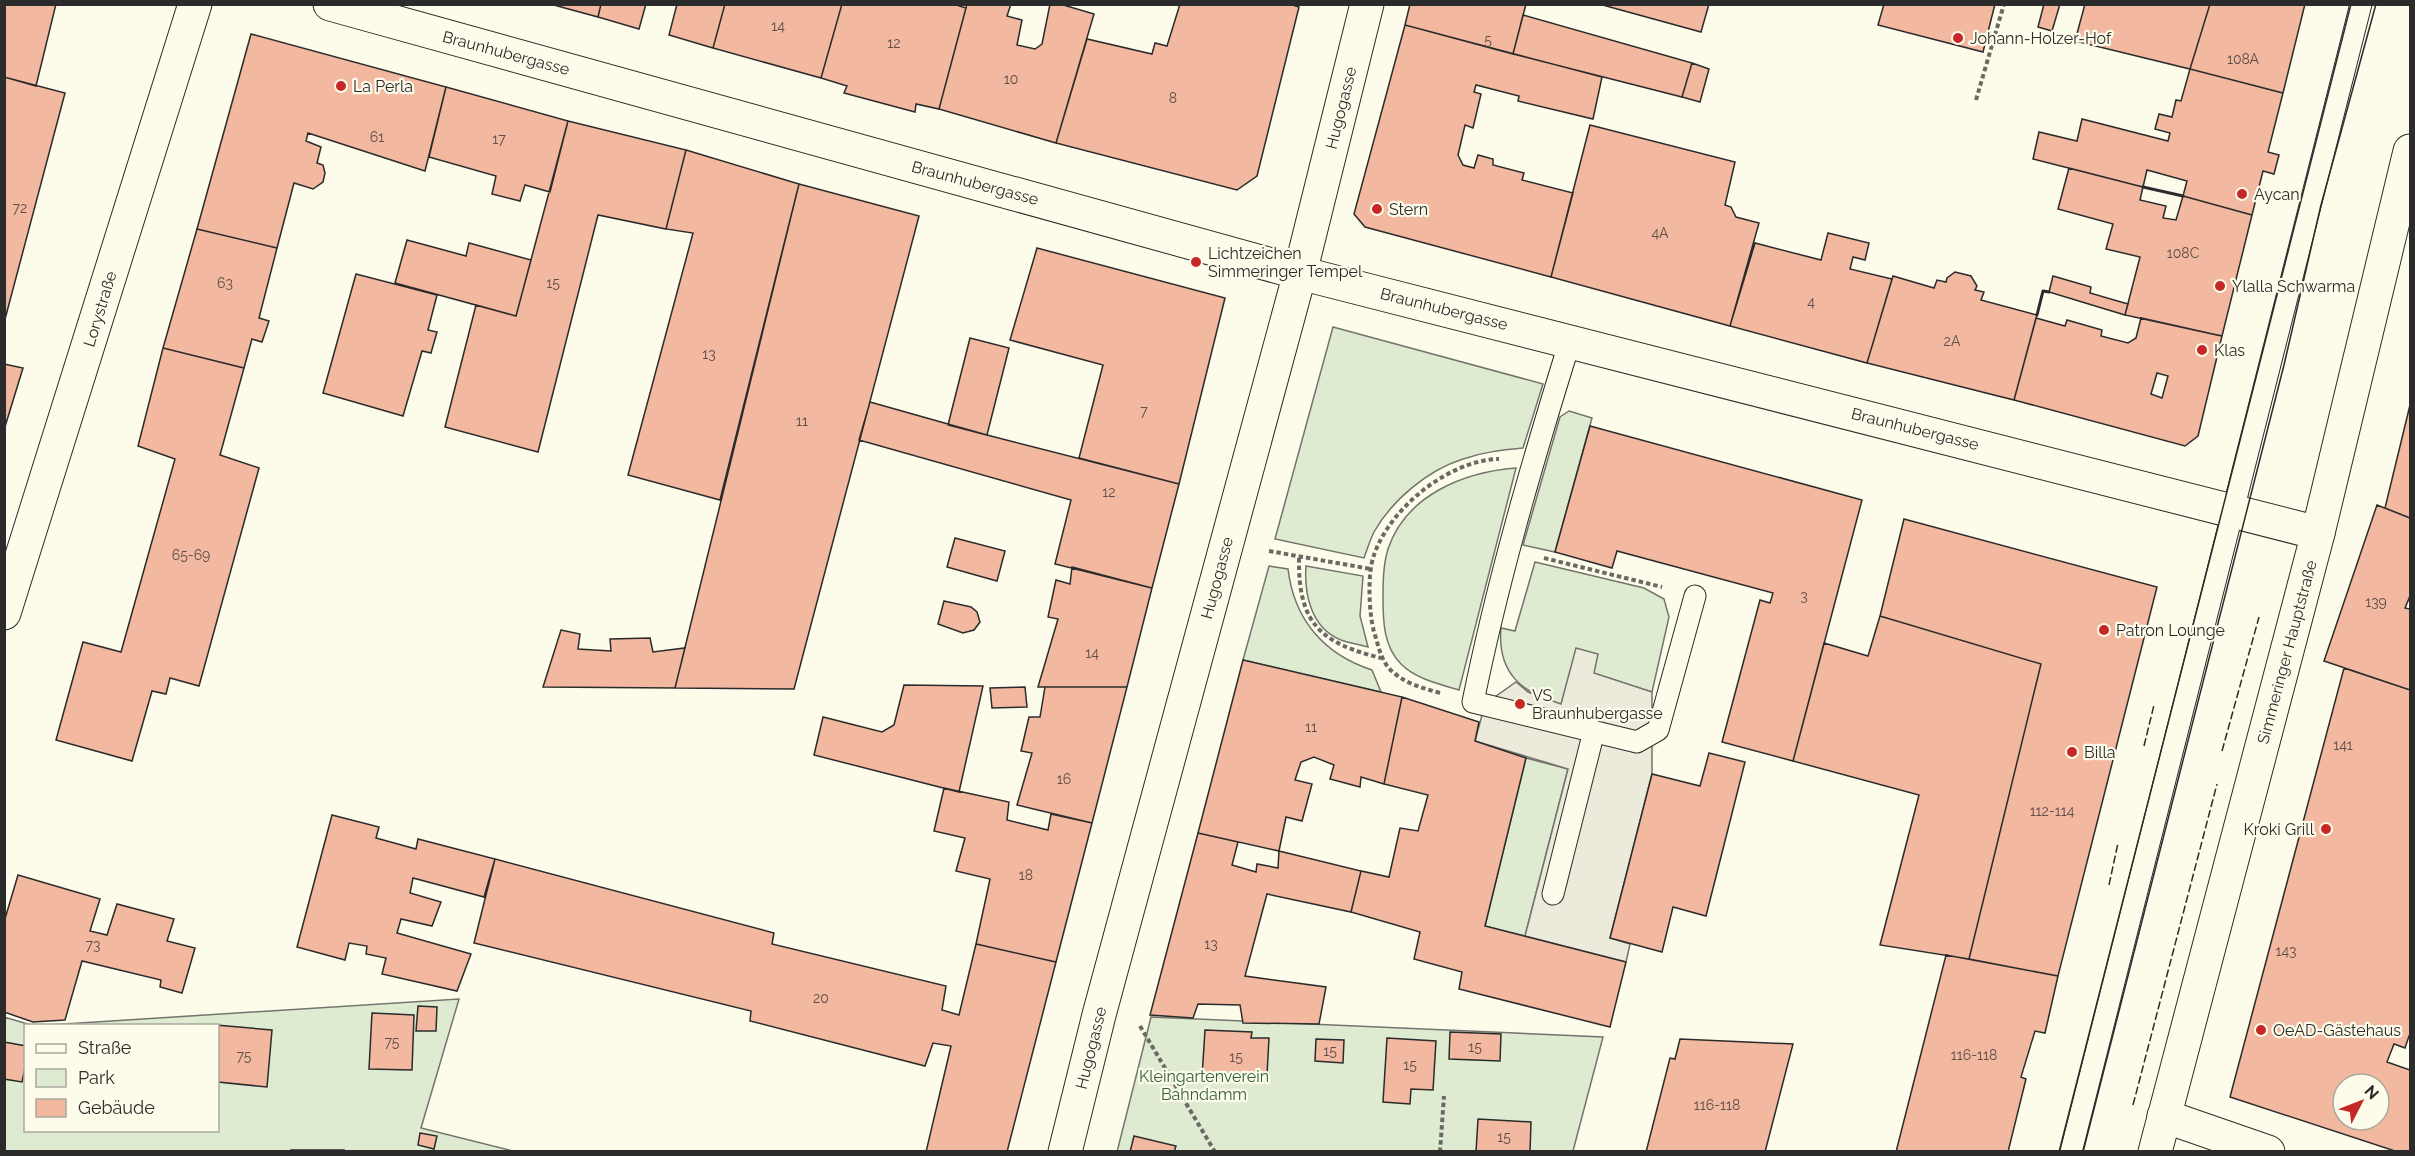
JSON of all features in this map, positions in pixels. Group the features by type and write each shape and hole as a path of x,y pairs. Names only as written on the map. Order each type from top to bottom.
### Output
{"street":[{"name":"Lorystraße","path":"4,613 195,4"},
{"name":"Braunhubergasse","path":"330,4 1300,273 2318,533"},
{"name":"Hugogasse","path":"1065,1152 1099,1015 1300,273 1367,4"},
{"name":"Simmeringer Hauptstraße","path":"2155,1152 2318,533 2410,151"},
{"path":"2164,1116 2268,1152"}],"lane":[{"path":"2071,1152 2361,4"},
{"path":"1570,341 1532,461 1491,613 1473,702 1637,742 1658,730 1695,596"},
{"path":"1553,894 1594,731"}],"path":[{"path":"1976,100 2004,4"},
{"path":"1473,702 1412,685 1392,672 1382,658 1372,625 1371,569 1373,556 1396,516 1415,496 1440,478 1466,465 1491,459 1532,461"},
{"path":"1227,541 1299,558 1371,569"},
{"path":"1508,550 1695,596"},
{"path":"1299,558 1298,586 1304,607 1316,626 1335,643 1353,651 1382,658"},
{"path":"1099,1015 1140,1026 1215,1152"},
{"path":"1440,1152 1444,1096"}],"green space":[{"path":"1333,327 1543,384 1523,448 1470,457 1450,464 1424,478 1401,498 1382,520 1364,558 1275,539"},
{"path":"1569,411 1592,418 1555,552 1523,545 1560,417"},
{"path":"1516,468 1459,690 1421,677 1401,664 1388,642 1384,625 1383,581 1388,549 1408,514 1439,490 1477,475"},
{"path":"1535,562 1644,588 1664,599 1669,617 1652,692 1593,673 1561,705 1535,694 1515,679 1503,657 1501,628 1515,631"},
{"path":"1269,566 1288,569 1291,587 1304,619 1325,644 1355,663 1372,670 1381,692 1243,660"},
{"path":"1306,566 1363,576 1360,616 1368,647 1331,635 1316,619 1308,599"},
{"path":"1526,758 1568,769 1525,936 1485,926"},
{"path":"459,999 421,1128 513,1151 5,1151 4,1017 28,1024 24,1024 24,1132 219,1132 219,1024 64,1024"},
{"name":"Kleingartenverein Bahndamm","path":"1151,1017 1603,1037 1573,1151 1117,1152"}],"shaded area":[{"path":"1576,648 1598,654 1594,673 1652,692 1652,774 1610,938 1630,944 1626,962 1525,936 1568,769 1475,741 1485,704 1516,682 1528,692 1561,704"}],"building":[{"path":"4,4 56,4 36,86 4,77"},
{"path":"550,4 601,4 598,17"},
{"path":"601,4 646,4 639,29 598,17"},
{"path":"677,4 725,4 713,48 669,35"},
{"path":"725,4 842,4 821,78 713,48"},
{"path":"842,4 953,4 966,8 939,109 916,104 915,112 844,93 847,86 821,78"},
{"path":"967,4 1011,4 1007,16 1022,20 1017,45 1035,49 1042,44 1050,4 1060,4 1094,14 1056,143 939,109"},
{"path":"1180,4 1289,4 1299,7 1257,176 1237,190 1056,143 1087,39 1152,54 1155,43 1167,46"},
{"path":"1410,4 1526,4 1513,54 1405,25"},
{"path":"1599,4 1709,4 1701,32"},
{"name":"Johann-Holzer-Hof","path":"1884,4 1995,4 1983,52 1878,25"},
{"path":"2044,4 2060,4 2052,31 2038,27"},
{"path":"2085,4 2210,4 2190,69 2075,41"},
{"path":"2210,4 2305,4 2283,93 2190,69"},
{"path":"1523,15 1692,63 1682,97 1513,54"},
{"path":"1405,25 1602,77 1593,119 1518,101 1519,96 1476,85 1474,92 1481,94 1473,128 1465,125 1458,155 1463,165 1474,168 1478,155 1493,159 1493,165 1524,173 1522,180 1573,193 1551,277 1365,227 1354,214"},
{"path":"251,34 446,87 425,171 308,133 306,141 321,147 317,163 323,165 325,173 323,182 313,189 294,183 277,248 197,229"},
{"path":"1692,63 1709,69 1700,102 1682,97"},
{"path":"2190,69 2283,93 2268,152 2279,155 2274,174 2263,171 2252,215 2183,196 2187,181 2147,170 2143,187 2033,159 2039,132 2077,141 2082,119 2168,141 2170,133 2155,129 2159,114 2172,117 2176,100 2181,101"},
{"path":"4,77 65,93 4,323"},
{"path":"446,87 568,121 550,192 525,185 520,201 492,194 496,176 429,157"},
{"path":"568,121 686,150 666,229 598,215 538,452 445,427 476,305 516,316"},
{"path":"1590,125 1735,162 1725,205 1731,207 1736,217 1759,223 1730,326 1551,277"},
{"path":"686,150 799,184 720,500 628,475 693,233 666,229"},
{"path":"2069,168 2143,187 2140,200 2166,206 2163,218 2176,220 2183,196 2252,215 2222,336 2125,315 2140,257 2106,249 2113,224 2058,209"},
{"path":"799,184 919,216 794,689 675,688"},
{"path":"197,229 277,248 259,318 269,321 262,342 252,339 244,368 163,348"},
{"path":"1828,233 1869,243 1865,260 1853,257 1850,269 1892,279 1867,363 1730,326 1755,243 1821,260"},
{"path":"407,240 466,256 469,243 531,260 516,316 395,283"},
{"path":"1037,248 1225,298 1179,484 1079,458 1103,365 1010,340"},
{"path":"1955,272 1971,276 1977,286 1975,290 1984,292 1981,300 2037,315 2014,400 1867,363 1893,276 1934,288 1937,280 1946,282 1947,278"},
{"path":"356,274 437,295 428,330 437,332 431,353 422,351 403,416 323,393"},
{"path":"2053,276 2091,287 2090,293 2128,304 2125,315 2049,292"},
{"path":"2036,318 2065,326 2067,320 2102,330 2101,336 2128,343 2136,338 2141,318 2222,336 2198,436 2185,446 2014,400","holes":["2157,373 2168,376 2162,398 2151,394"]},
{"path":"970,338 1009,348 987,435 948,425"},
{"path":"163,348 244,368 220,455 259,468 199,686 170,678 166,694 152,691 132,761 56,740 83,642 121,652 175,459 138,446"},
{"path":"4,364 23,368 4,430"},
{"path":"870,402 987,435 1179,484 1152,588 1055,564 1071,500 859,440"},
{"path":"2410,405 2410,518 2385,508"},
{"path":"1590,426 1862,500 1793,761 1722,742 1760,600 1770,603 1773,593 1617,551 1612,568 1555,552"},
{"path":"2377,505 2410,518 2410,596 2405,608 2410,609 2410,690 2324,661"},
{"path":"1904,519 2157,587 2058,976 1969,959 2041,664 1880,616"},
{"path":"955,538 1005,551 997,581 947,567"},
{"path":"1072,567 1152,588 1127,687 1038,687 1058,619 1048,617 1056,580 1070,584"},
{"path":"944,601 971,607 977,612 980,622 974,630 963,633 938,624"},
{"path":"1880,616 2041,664 1969,959 1880,945 1919,795 1793,761 1824,643 1868,656"},
{"path":"561,630 580,634 578,649 611,651 610,639 650,638 653,652 685,648 675,688 543,687"},
{"path":"1243,660 1402,697 1384,784 1361,777 1360,787 1330,779 1334,765 1314,757 1301,762 1295,780 1312,784 1302,821 1286,817 1279,851 1198,833"},
{"path":"2344,668 2410,690 2410,1036 2405,1048 2394,1044 2387,1062 2410,1070 2410,1152 2398,1152 2337,1132 2391,1132 2391,1072 2331,1072 2331,1130 2230,1097"},
{"path":"904,685 983,686 959,792 814,755 823,717 882,732 894,725"},
{"path":"1025,687 1027,707 992,708 990,688"},
{"path":"1045,687 1127,687 1092,823 1017,805 1032,753 1021,751 1029,717 1040,717"},
{"path":"1402,697 1479,722 1475,741 1526,758 1485,926 1626,962 1610,1027 1459,989 1462,972 1414,959 1420,932 1351,912 1361,871 1389,877 1400,828 1418,831 1428,795 1384,784"},
{"path":"1709,753 1745,762 1706,916 1673,907 1662,952 1610,938 1652,774 1700,786"},
{"path":"944,788 1009,802 1007,820 1048,830 1051,814 1092,823 1056,962 976,944 990,879 956,871 965,838 934,831"},
{"path":"332,815 379,827 376,838 416,849 418,839 495,859 484,897 413,878 410,893 441,902 432,926 401,919 397,933 471,954 457,991 382,974 386,958 366,954 367,946 349,943 345,960 297,947"},
{"path":"1198,833 1238,842 1232,865 1256,872 1257,864 1278,868 1279,851 1361,871 1351,912 1267,894 1245,976 1326,987 1319,1024 1243,1023 1240,1005 1198,1004 1193,1018 1150,1015"},
{"path":"495,859 774,933 772,944 946,986 942,1010 959,1015 976,944 1056,962 1007,1152 926,1152 951,1046 933,1043 925,1066 750,1021 751,1011 474,943"},
{"path":"18,875 100,899 90,931 107,935 117,904 174,919 167,941 195,948 182,993 160,987 161,980 82,961 65,1020 33,1022 4,1012 4,922"},
{"path":"1946,955 2058,976 2045,1033 2035,1031 2021,1077 2026,1079 2008,1152 1896,1152"},
{"path":"418,1006 437,1007 436,1031 416,1031"},
{"path":"372,1013 414,1015 412,1070 369,1069"},
{"path":"219,1025 272,1030 267,1087 219,1082"},
{"path":"1205,1030 1252,1032 1251,1038 1269,1038 1267,1075 1250,1075 1249,1079 1202,1077"},
{"path":"1450,1032 1501,1034 1500,1061 1449,1059"},
{"path":"1387,1038 1436,1041 1433,1090 1411,1089 1410,1104 1383,1102"},
{"path":"1316,1039 1344,1040 1343,1063 1315,1061"},
{"path":"1680,1039 1793,1044 1765,1152 1646,1152 1670,1058 1675,1059"},
{"path":"4,1042 24,1046 22,1082 4,1079"},
{"path":"1478,1119 1531,1122 1530,1152 1476,1152"},
{"path":"420,1133 437,1136 434,1149 418,1145"},
{"path":"1134,1136 1176,1146 1174,1152 1130,1152"},
{"path":"291,1150 344,1150 344,1152 291,1152"}],"tram line":[{"path":"2059,1152 2351,4"},
{"path":"2083,1152 2284,365 2321,205 2376,4"}],"fence":[{"path":"2222,751 2259,617"},
{"path":"2144,746 2154,705"},
{"path":"2133,1105 2217,784"},
{"path":"2109,885 2118,843"}],"wall":[{"path":"2143,187 2183,196"},
{"path":"2037,315 2043,291 2049,292"}],"place":[{"name":"Johann-Holzer-Hof","path":"1958,38"},
{"name":"La Perla","path":"341,86"},
{"name":"Aycan","path":"2242,194"},
{"name":"Stern","path":"1377,209"},
{"name":"Lichtzeichen Simmeringer Tempel","path":"1196,262"},
{"name":"Ylalla Schwarma","path":"2220,286"},
{"name":"Klas","path":"2202,350"},
{"name":"Patron Lounge","path":"2104,630"},
{"name":"VS Braunhubergasse","path":"1520,704"},
{"name":"Billa","path":"2072,752"},
{"name":"Kroki Grill","path":"2326,829"},
{"name":"OeAD-Gästehaus","path":"2261,1030"}]}
